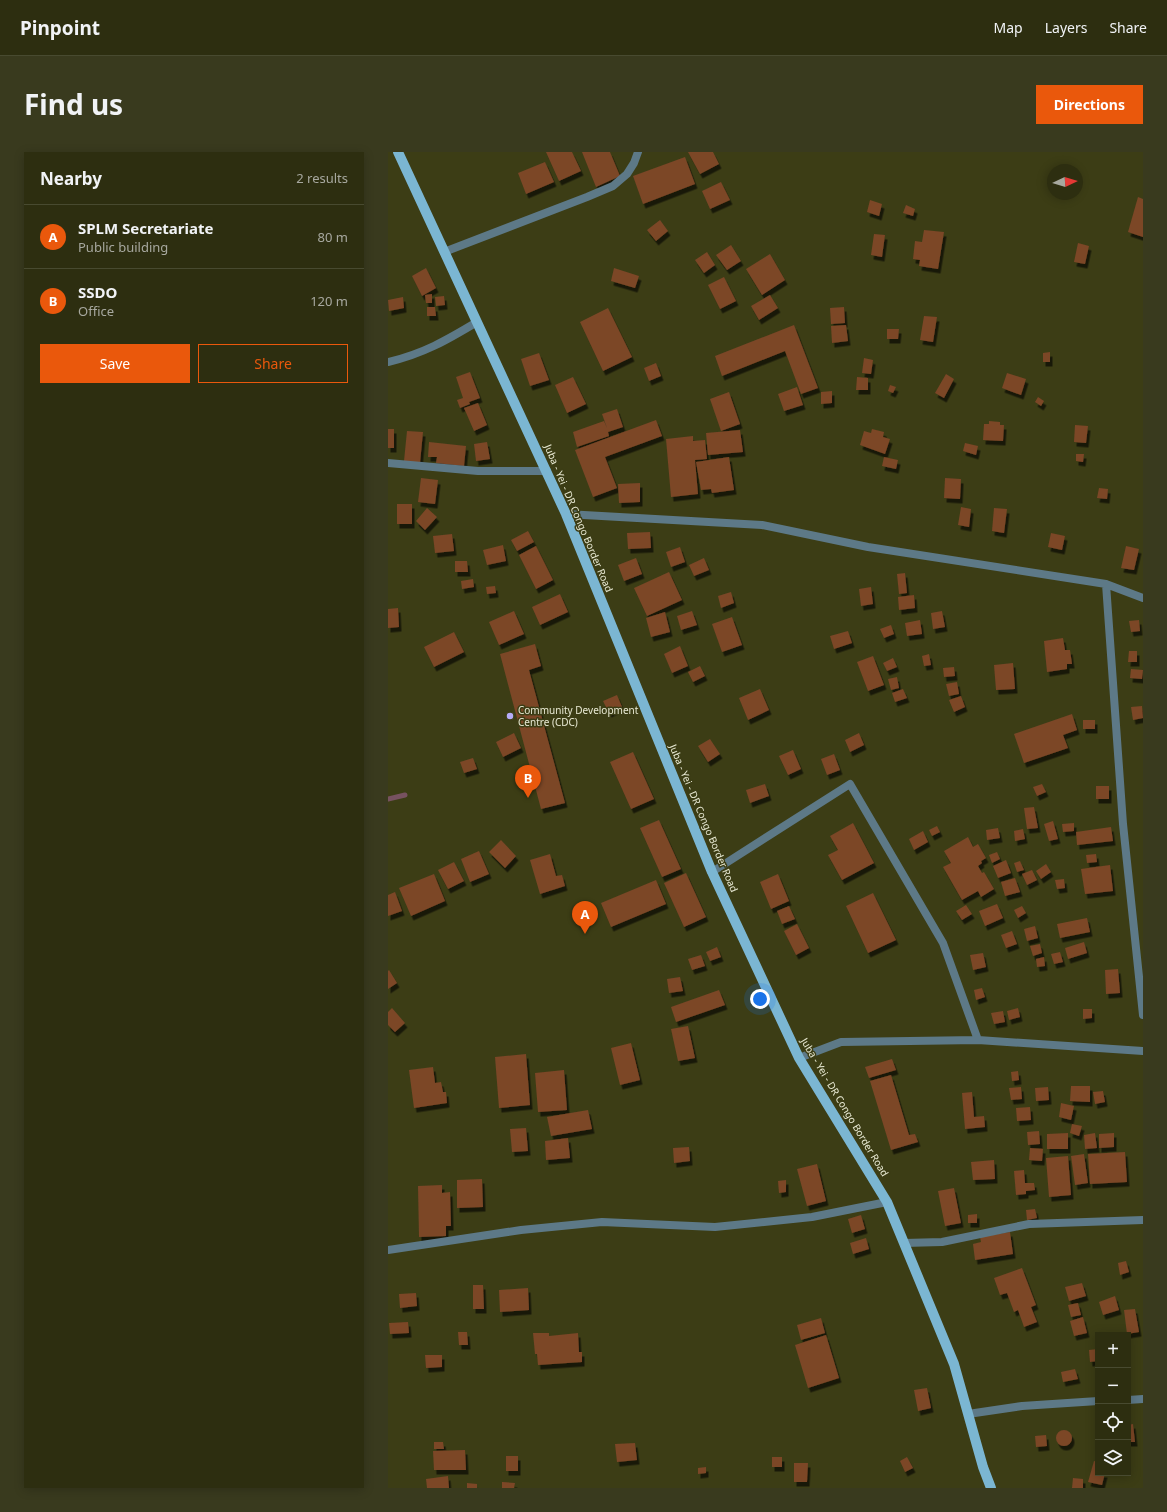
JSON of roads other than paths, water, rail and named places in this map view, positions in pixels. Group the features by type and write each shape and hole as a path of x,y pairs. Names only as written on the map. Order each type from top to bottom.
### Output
{"main road":[{"name":"Juba - Yei - DR Congo Border Road","path":"398,152 566,514 712,872 799,1058 887,1202 954,1364 983,1468 991,1488"}],"street":[{"path":"444,252 613,186 627,174 634,163 638,152"},
{"path":"388,362 410,357 444,342 477,322"},
{"path":"388,463 478,471 547,471"},
{"path":"566,514 762,525 868,547 1106,584 1143,598"},
{"path":"1106,584 1123,824 1143,1015"},
{"path":"712,872 850,784 943,942 978,1040"},
{"path":"799,1058 841,1042 978,1040 1143,1051"},
{"path":"388,1250 521,1230 602,1222 715,1227 812,1216 887,1202"},
{"path":"904,1243 942,1242 1028,1224 1143,1220"},
{"path":"1131,1400 1143,1399"},
{"path":"968,1414 1022,1406 1095,1401"}],"waterway":[{"path":"388,799 405,795"}],"place":[{"name":"Community Development Centre (CDC)","path":"510,716"},
{"name":"SSDO","path":"528,798"},
{"name":"SPLM Secretariate","path":"585,934"}]}
